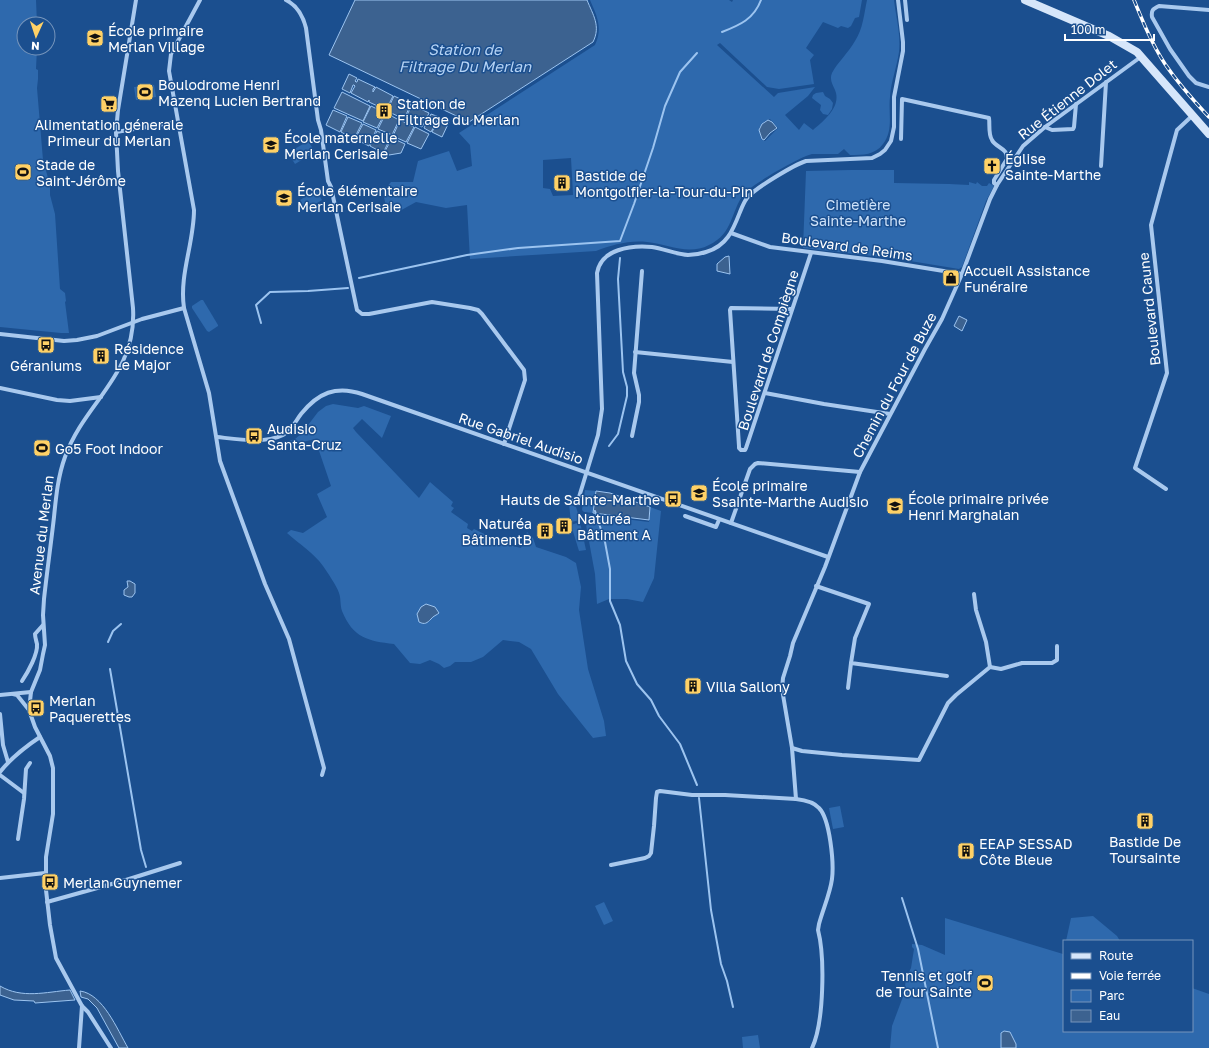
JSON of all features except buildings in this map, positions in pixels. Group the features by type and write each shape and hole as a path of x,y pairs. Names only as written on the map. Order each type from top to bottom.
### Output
{"main road":[{"path":"1025,0 1109,36 1137,52 1209,134"}],"street":[{"name":"Avenue du Merlan","path":"111,1048 88,1012 82,1006 58,964 54,951 47,902 45,873 53,814 53,768 49,752 40,737 29,710 31,692 42,662 44,645 44,599 61,468 68,447 123,362 129,346 134,321 117,164 116,132 118,110 136,0"},
{"path":"200,0 171,54 169,71 194,210 194,222 185,271 183,299 184,308 209,393 220,461 265,584 289,639 324,768 322,775"},
{"path":"286,0 298,9 304,19 328,180 331,186 357,310 362,314 369,314 432,302 478,310 524,370 525,375 525,380 504,444"},
{"path":"570,501 575,501 579,497 598,436 602,409 598,267 605,257 612,252 621,249 652,247 692,255 714,249 731,233 746,199 758,188 801,163 812,161 865,159 876,156 885,150 891,141 893,134 894,97 903,51 898,0"},
{"path":"905,0 907,20"},
{"path":"1209,10 1159,6 1154,8 1152,17 1170,49 1189,76 1196,83 1209,87"},
{"name":"Rue Étienne Dolet","path":"962,274 990,199 1023,146 1045,127 1142,56"},
{"path":"1100,166 1106,82"},
{"path":"901,139 902,99 989,118 990,137 992,142 1006,151 1007,155 1007,159 994,180 994,183 998,185"},
{"path":"1045,127 1052,130 1072,129 1074,127 1076,104"},
{"name":"Boulevard Caune","path":"1166,489 1135,468 1167,373 1151,225 1177,130 1193,115"},
{"path":"116,132 171,123"},
{"name":"Boulevard de Reims","path":"731,233 770,247 875,260 962,274"},
{"name":"Boulevard de Compiègne","path":"733,362 739,448 741,450 745,450 811,253"},
{"path":"632,436 639,395 634,373 642,271"},
{"name":"Chemin du Four de Buze","path":"796,799 792,748 782,689 783,678 793,643 828,557 860,472 942,319 962,274"},
{"path":"0,334 46,340 71,341 97,336 134,321 184,308"},
{"path":"635,352 733,362 731,308 792,309"},
{"path":"0,388 57,400 70,401 101,397"},
{"name":"Rue Gabriel Audisio","path":"217,437 258,440 276,438 282,436 293,427 301,415 315,400 329,392 342,390 356,391 719,520 828,557"},
{"path":"765,393 890,414"},
{"path":"731,523 750,469 755,464 758,463 860,472"},
{"path":"685,516 716,527 719,520"},
{"path":"816,586 869,604 855,638 848,688"},
{"path":"974,594 976,610 986,642 990,667"},
{"path":"22,680 28,673 36,652 37,644 35,634 43,625"},
{"path":"792,748 802,751 919,760 948,703 956,695 990,667 1001,669 1022,663 1052,664 1056,660 1057,646"},
{"path":"851,663 947,676"},
{"path":"0,695 31,692"},
{"path":"13,694 17,696 29,710"},
{"path":"0,714 3,745 8,762"},
{"path":"24,793 0,774 8,762 30,743 40,737"},
{"path":"18,839 26,769 30,763"},
{"path":"611,865 645,858 651,853 656,798 657,792 660,791 692,796 725,795 796,799 815,805 823,813 831,844 832,880 818,930 822,966 821,1008 816,1039 812,1048"},
{"path":"47,902 180,863"},
{"path":"0,878 45,873"},
{"path":"79,1048 82,1006"}],"green space":[{"name":"Stade de Saint-Jérôme","path":"0,0 36,0 37,16 16,16 16,56 37,56 36,69 38,70 37,88 43,160 50,185 50,195 55,214 60,289 65,293 69,333 0,327"},
{"path":"590,0 729,0 732,2 733,0 862,0 859,17 855,18 851,26 848,28 841,26 838,28 823,22 806,48 814,55 810,60 814,84 779,89 767,87 720,43 717,45 774,97 778,93 815,87 808,96 785,115 799,130 804,123 813,130 834,108 836,96 831,76 834,69 850,49 860,32 867,0 894,0 899,33 899,46 891,91 890,127 886,139 880,148 868,154 850,155 844,149 838,154 812,154 774,173 744,194 736,208 731,222 723,234 717,240 701,248 686,249 647,242 627,242 596,251 470,259 467,205 446,208 416,202 396,213 386,207 383,192 391,182 413,182 418,161 449,151 457,171 472,166 470,145 459,133 595,45 599,28 597,17","holes":["770,119 778,128 765,141 761,139 759,128 765,121","571,158 573,195 553,196 550,189 543,188 543,160"]},
{"name":"Boulodrome Henri Mazenq Lucien Bertrand","path":"154,85 156,97 136,100 134,87"},
{"path":"823,92 825,96 833,103 832,109 828,115 823,114 820,110 821,105 812,98 816,93"},
{"path":"308,141 315,152 295,164 288,153"},
{"name":"Cimetière Sainte-Marthe","path":"894,170 894,183 969,185 969,182 976,184 977,182 982,186 987,186 989,183 994,186 986,201 962,267 959,269 898,259 803,248 806,171"},
{"path":"316,190 322,200 306,210 300,200"},
{"path":"203,300 218,325 209,332 192,308 192,306"},
{"path":"333,404 358,408 364,406 391,416 382,438 362,419 353,428 419,498 430,482 453,502 451,506 454,508 451,512 468,524 467,528 472,531 474,529 505,544 521,548 527,532 533,538 536,547 566,557 576,563 581,587 579,610 588,669 604,721 606,736 593,738 558,694 531,649 519,642 503,640 483,657 471,662 455,662 444,668 430,660 420,664 410,663 394,644 369,639 356,633 351,627 342,611 340,595 332,579 319,561 287,533 291,530 303,533 327,517 317,494 331,486 315,439 274,449 274,446 276,445 295,439 302,433 318,412 326,406"},
{"path":"585,490 596,491 593,513 584,512 582,510"},
{"path":"569,504 576,507 580,520 571,522"},
{"path":"650,507 661,511 654,578 643,602 627,599 609,599 597,604 595,574 584,514 649,522"},
{"path":"580,522 586,550 579,551 571,525"},
{"path":"840,806 844,827 833,829 829,808"},
{"path":"604,902 613,921 604,925 595,906"},
{"path":"1093,916 1117,936 1119,940 1066,940 1071,918"},
{"name":"Tennis et golf de Tour Sainte","path":"945,918 1063,954 1063,1032 1193,1032 1193,988 1209,994 1209,1048 890,1048 892,1026 904,994 906,978 911,968 914,949 912,944 922,945 945,955"},
{"path":"758,1035 760,1048 743,1048 742,1037"}],"water":[{"name":"Station de Filtrage Du Merlan","path":"355,0 587,0 594,16 596,31 593,42 469,122 329,55"},
{"path":"349,74 357,78 355,81 356,82 358,79 375,87 373,92 376,87 393,96 386,110 369,102 369,100 368,102 351,93 355,86 354,85 350,93 342,89"},
{"path":"342,92 370,106 363,121 334,108"},
{"path":"394,96 411,104 404,119 387,111"},
{"path":"412,105 429,113 422,127 405,119"},
{"path":"371,106 385,113 377,128 363,122"},
{"path":"333,110 347,116 340,132 326,125"},
{"path":"386,113 399,120 392,135 378,129"},
{"path":"431,114 439,117 431,132 424,128"},
{"path":"348,117 362,123 354,139 341,132"},
{"path":"439,118 449,122 442,137 432,132"},
{"path":"400,120 414,127 406,142 393,136"},
{"path":"768,120 777,128 764,140 762,139 759,130 762,124"},
{"path":"363,124 376,130 369,146 355,139"},
{"path":"415,127 429,134 421,149 407,143"},
{"path":"377,131 391,137 383,153 370,146"},
{"path":"392,138 405,144 401,153 389,155 384,153"},
{"path":"729,256 730,274 717,271 717,264 725,257"},
{"path":"959,316 967,320 962,331 954,326"},
{"path":"596,491 610,493 650,507 649,520 593,513"},
{"path":"127,581 135,584 135,593 132,597 124,595 124,590 128,587"},
{"path":"426,604 435,607 439,613 427,622 419,622 417,614 421,607"},
{"path":"0,986 8,990 25,994 70,990 75,1000 35,1003 34,1001 14,1000 0,995"},
{"path":"80,991 96,998 102,1005 114,1022 128,1048 119,1048 97,1008 88,999 81,997"},
{"path":"1004,1031 1010,1032 1016,1044 1016,1048 1001,1048 1001,1033"}],"waterway":[{"path":"722,32 735,27 750,17 758,7 761,0"},
{"path":"359,278 467,255 518,248 620,241 653,148 665,106 680,72 697,53"},
{"path":"609,446 618,434 627,396 627,387 623,372 618,279 620,258"},
{"path":"261,323 256,305 270,292 348,288"},
{"path":"595,511 605,542 610,569 610,601 620,625 626,661 637,684 651,700 659,716 680,744 697,785"},
{"path":"108,642 113,631 121,624"},
{"path":"110,669 141,850 146,867"},
{"path":"699,798 711,910 721,964 727,981 733,1007"},
{"path":"902,898 918,949 938,1048"}],"railway":[{"path":"1134,0 1144,25 1165,64 1175,78 1209,117"}],"place":[{"name":"École primaire Merlan Village","path":"95,38"},
{"name":"Boulodrome Henri Mazenq Lucien Bertrand","path":"145,92"},
{"name":"Alimentation génerale Primeur du Merlan","path":"109,104"},
{"name":"Station de Filtrage du Merlan","path":"384,111"},
{"name":"École maternelle Merlan Cerisaie","path":"271,145"},
{"name":"Église Sainte-Marthe","path":"992,166"},
{"name":"Stade de Saint-Jérôme","path":"23,172"},
{"name":"Bastide de Montgolfier-la-Tour-du-Pin","path":"562,183"},
{"name":"École élémentaire Merlan Cerisaie","path":"284,198"},
{"name":"Accueil Assistance Funéraire","path":"951,278"},
{"name":"Géraniums","path":"46,345"},
{"name":"Résidence Le Major","path":"101,356"},
{"name":"Audisio Santa-Cruz","path":"254,436"},
{"name":"Go5 Foot Indoor","path":"42,448"},
{"name":"École primaire Ssainte-Marthe Audisio","path":"699,493"},
{"name":"Hauts de Sainte-Marthe","path":"673,499"},
{"name":"École primaire privée Henri Marghalan","path":"895,506"},
{"name":"Naturéa Bâtiment A","path":"564,526"},
{"name":"Naturéa BâtimentB","path":"545,531"},
{"name":"Villa Sallony","path":"693,686"},
{"name":"Merlan Paquerettes","path":"36,708"},
{"name":"Bastide De Toursainte","path":"1145,821"},
{"name":"EEAP SESSAD Côte Bleue","path":"966,851"},
{"name":"Merlan Guynemer","path":"50,882"},
{"name":"Tennis et golf de Tour Sainte","path":"985,983"}]}
